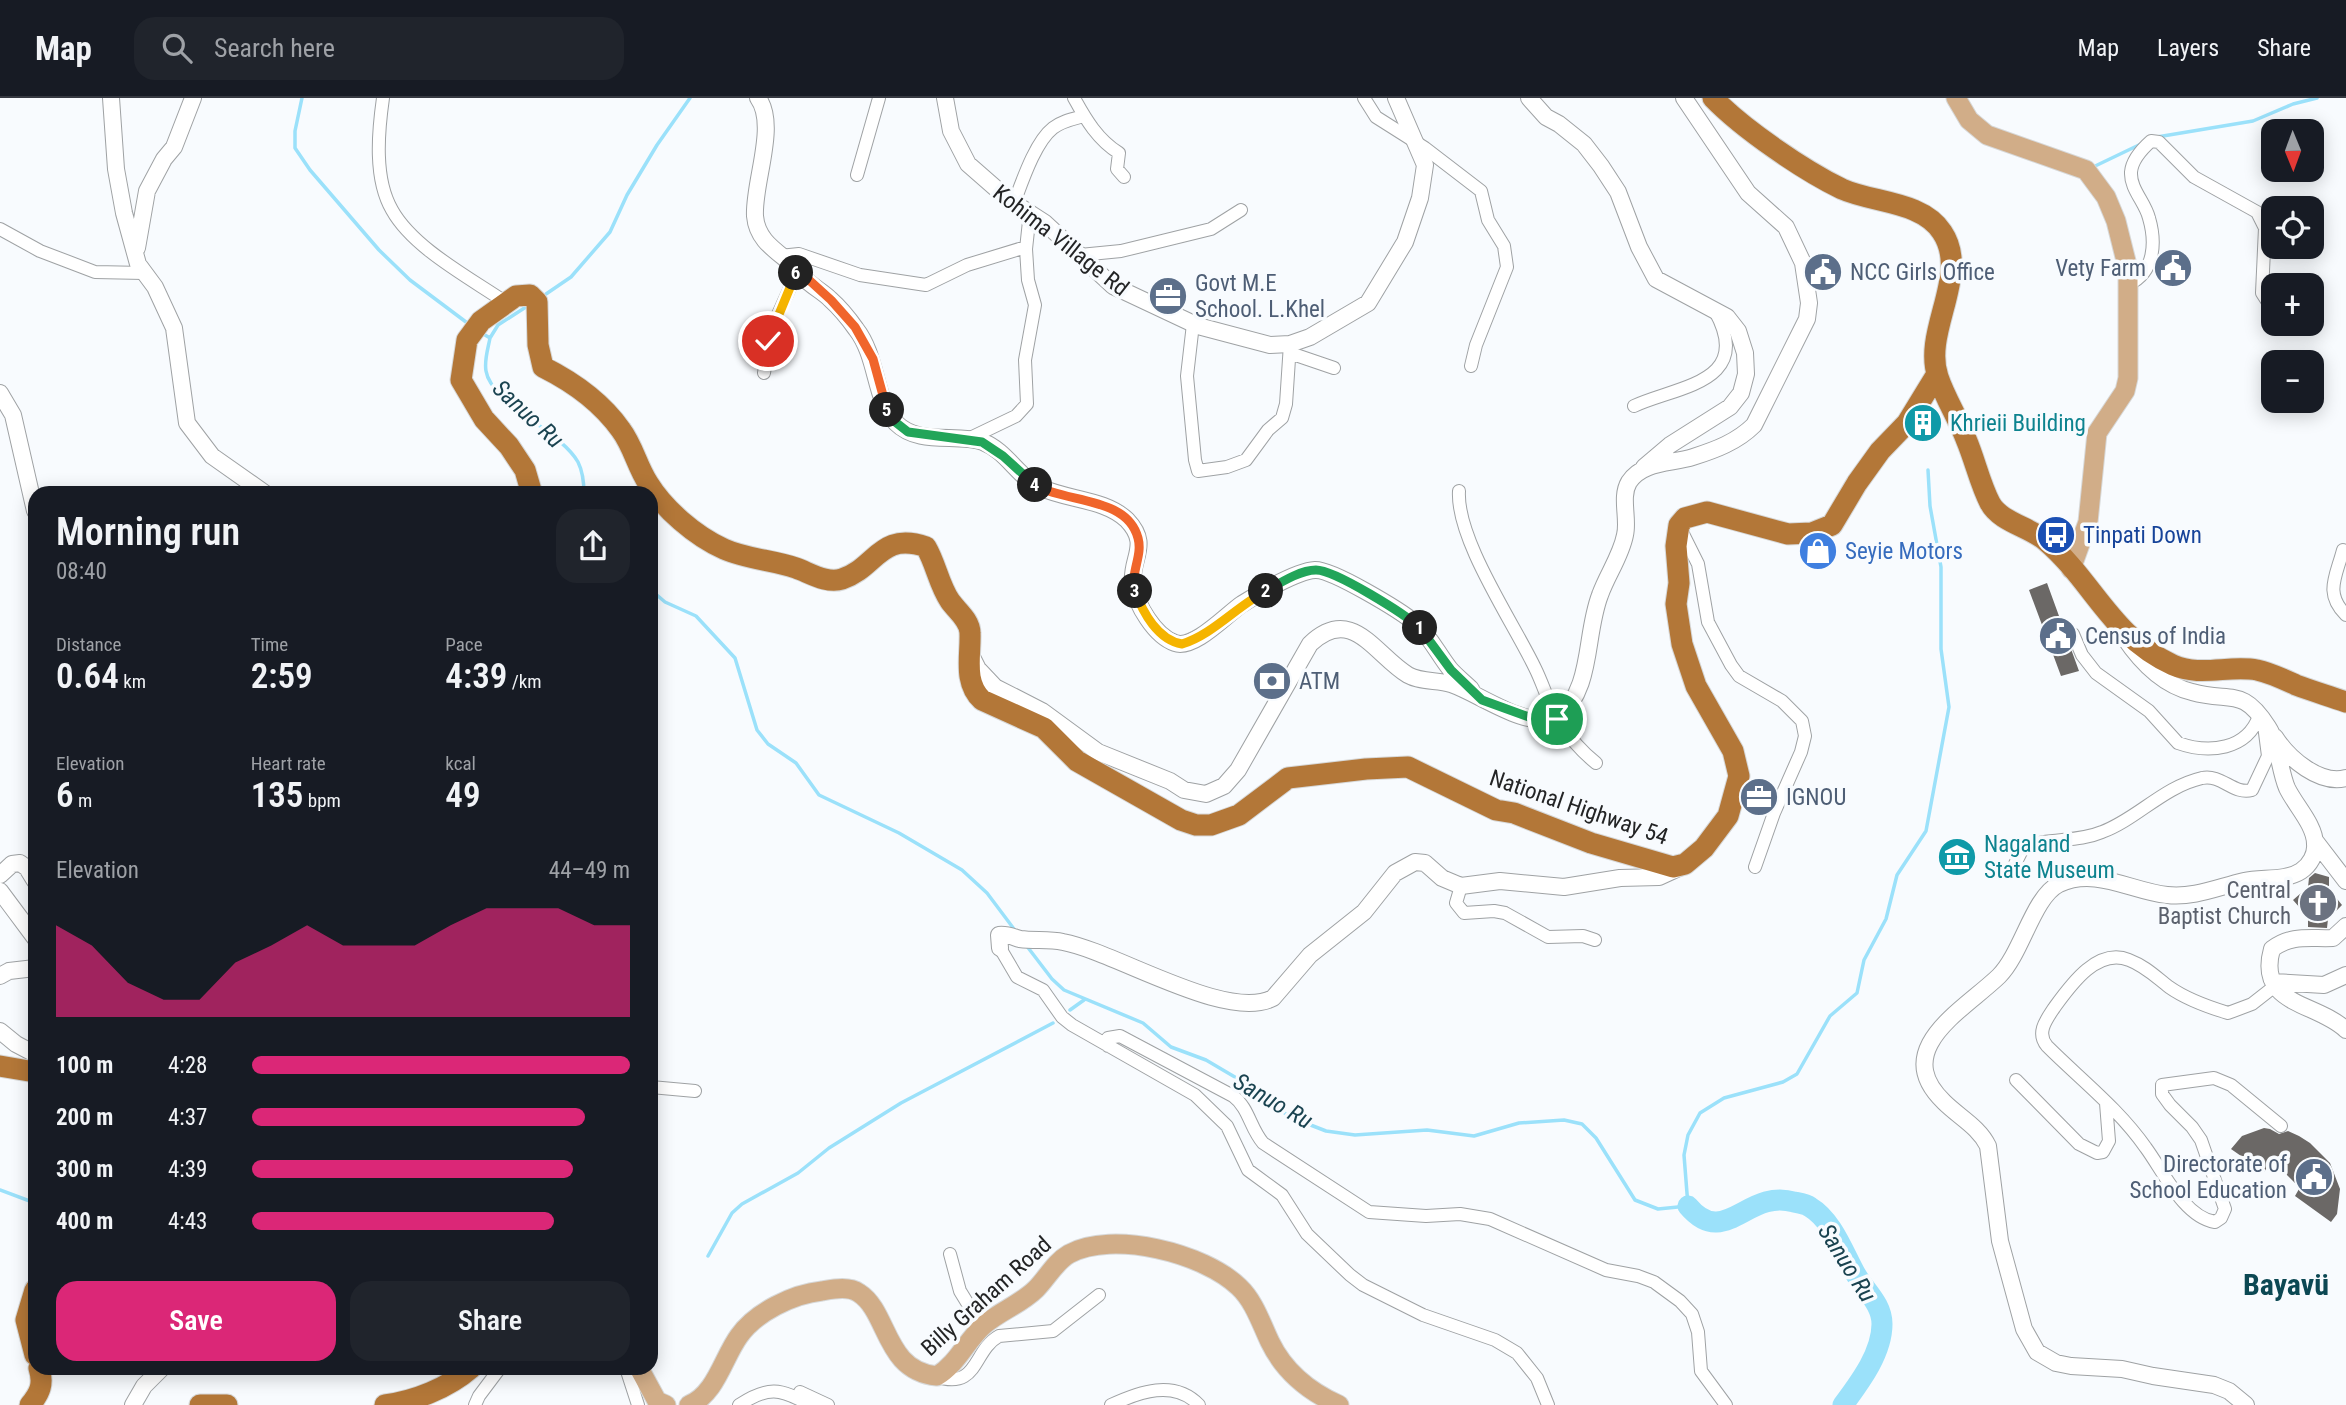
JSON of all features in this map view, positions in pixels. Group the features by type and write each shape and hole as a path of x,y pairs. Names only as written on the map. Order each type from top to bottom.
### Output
{"highway":[{"path":"1713,98 1779,150 1823,178 1844,190 1921,215 1937,225 1944,235 1951,259 1950,278 1938,335 1937,374 1991,505 2004,518 2021,524 2045,540 2114,621 2148,652 2175,666 2201,671 2255,670 2346,702"},
{"name":"National Highway 54","path":"505,302 521,295 530,295 537,302 538,345 543,367 591,397 605,410 622,431 651,486"},
{"path":"505,302 481,321 467,340 461,380 484,419 509,446 525,470 529,486"},
{"path":"1679,525 1695,513 1707,512 1788,534 1812,533 1832,526 1857,483 1880,452 1908,423 1937,374"},
{"name":"National Highway 54","path":"658,494 680,519 726,550 793,567 823,579 841,580 893,545 910,541 926,547 936,564 949,600 967,621 970,632 968,661 974,693 982,700 1044,728 1077,761 1181,820 1196,825 1211,825 1239,815 1288,778 1366,768 1408,767 1496,810 1514,813 1591,843 1672,867 1685,864 1704,848 1728,816 1740,776 1732,751 1696,686 1682,644 1676,604 1679,567 1675,546 1679,525"},
{"path":"0,1066 28,1071"},
{"path":"30,1405 41,1391 41,1375"},
{"path":"385,1405 427,1393 462,1375"},
{"path":"200,1405 227,1405"}],"main road":[{"path":"1956,98 1969,120 1987,135 2086,170 2106,197 2116,221 2129,284 2128,378 2125,391 2097,433 2088,522 2071,569"},
{"name":"Billy Graham Road","path":"690,1405 699,1401 712,1384 738,1336 756,1318 791,1300 834,1289 859,1292 869,1303 887,1338 903,1359 922,1372 935,1376 954,1363 982,1327 1024,1299 1059,1260 1071,1252 1118,1244 1166,1251 1210,1268 1239,1287 1250,1300 1270,1342 1285,1364 1311,1390 1339,1405"},
{"path":"641,1375 657,1401 666,1405"}],"street":[{"path":"111,98 116,169 124,213 138,264 155,287 174,328 187,423 212,456 255,486"},
{"path":"136,253 147,191 164,159 174,147 193,98"},
{"path":"383,98 381,173 384,191 392,211 423,245 505,302"},
{"path":"758,98 762,103 766,129 758,173 755,216 758,230 764,240 831,300 855,327 873,359 882,401 894,421 908,432 982,442 1039,487 1110,509 1124,517 1138,535 1140,549 1134,572 1136,594 1154,626 1174,643 1193,641 1244,603 1272,587 1303,573 1324,571 1350,583 1413,622 1451,670 1482,700"},
{"path":"857,175 878,98"},
{"name":"Kohima Village Rd","path":"945,98 951,131 968,164 1014,203 1030,212 1112,286 1193,324 1290,348 1322,332 1368,303 1405,242 1420,198 1425,164 1396,98"},
{"path":"1074,98 1106,145 1119,153 1117,169 1124,177"},
{"path":"1364,98 1376,117 1481,191 1488,220 1507,256 1507,267 1476,345 1471,366"},
{"path":"968,648 978,669 995,687 1042,711 1098,751 1195,793 1215,791 1238,770 1310,644 1328,631 1339,629 1365,637 1390,662 1411,677 1450,684 1482,700 1529,717 1557,719 1574,701 1582,685 1599,596 1625,536 1628,485 1638,472 1670,445 1730,407 1741,393 1746,374 1745,353 1738,331 1727,317 1714,307 1656,279 1639,247 1618,192 1601,166 1584,144 1546,117 1529,98"},
{"path":"1638,472 1648,467 1693,457 1742,437 1754,425 1807,319 1804,263 1794,238 1773,214 1748,193 1684,98"},
{"path":"1014,203 1030,165 1050,130 1084,116"},
{"path":"2129,284 2147,271 2153,249 2149,217 2131,177 2137,155 2151,141 2159,142 2194,177 2258,212 2265,228 2263,273"},
{"path":"1080,255 1121,250 1211,229 1241,209"},
{"path":"965,440 1016,416 1027,404 1026,360 1035,305 1028,280 1026,247 1030,212"},
{"path":"0,229 40,251 95,272 144,273"},
{"path":"780,256 799,254 860,275 926,285 967,265 1026,247"},
{"path":"764,373 771,330 798,270"},
{"path":"1634,406 1687,389 1705,379 1723,360 1726,338 1714,307"},
{"path":"1193,324 1187,376 1195,460 1199,471 1227,467 1246,460 1268,430 1282,418 1286,404 1290,348 1334,368"},
{"path":"0,393 13,415 29,486"},
{"path":"1459,491 1461,520 1480,565 1537,671 1557,719 1580,750 1596,762"},
{"path":"1679,525 1698,564 1708,622 1731,665 1739,676 1782,701 1802,721 1805,736 1801,752 1774,813 1755,867"},
{"path":"2343,550 2332,595 2336,605 2346,615"},
{"path":"2114,621 2136,654 2152,671 2190,692 2236,697 2245,701 2290,756 2321,777 2329,780 2346,778"},
{"path":"2073,634 2082,655 2096,673 2149,710 2178,743 2214,748 2235,744 2264,722"},
{"path":"2264,722 2288,789 2316,842 2346,881"},
{"path":"2014,866 2022,848 2035,843 2078,839 2106,831 2159,796 2195,780 2213,778 2243,792 2252,790 2268,756 2264,722"},
{"path":"2246,1405 2229,1391 2214,1385 2122,1369 2071,1366 2056,1363 2037,1352 2024,1329 2000,1241 1989,1146 1982,1135 1935,1093 1926,1077 1924,1063 1927,1049 1935,1034 2007,969 2042,901 2056,885 2077,878 2089,878 2115,881 2167,895 2203,893 2245,880 2298,873 2313,856 2316,842"},
{"path":"1548,1405 1537,1378 1517,1353 1495,1340 1423,1315 1363,1285 1350,1275 1307,1234 1282,1195 1248,1170 1227,1126 1195,1095 1062,1017 1043,990 1017,977 1000,948 999,934 1065,942 1141,968 1215,999 1242,1003 1265,1002 1273,998 1310,955 1364,912 1395,873 1415,862 1425,863 1450,884 1461,886 1500,881 1564,887 1620,878 1659,877 1685,864"},
{"path":"0,875 12,864 20,863 28,869"},
{"path":"1461,886 1456,903 1464,913 1505,913 1536,933 1548,937 1583,936 1595,940"},
{"path":"0,891 28,929"},
{"path":"2346,926 2333,938 2295,937 2272,950 2269,960 2274,984 2288,999 2323,1014 2346,1030"},
{"path":"2281,1126 2231,1086 2214,1078 2162,1085 2162,1094 2201,1140 2225,1209 2221,1218 2215,1222 2207,1221 2173,1190 2147,1148 2123,1118 2042,1041 2044,1023 2064,992 2079,976 2107,958 2127,959 2193,1000 2228,1013 2252,1004 2274,984 2323,985 2346,975"},
{"path":"0,976 9,971 28,969"},
{"path":"0,1031 28,1051"},
{"path":"1108,1046 1108,1038 1120,1036 1233,1096 1247,1110 1257,1136 1263,1143 1369,1212 1426,1216 1460,1214 1490,1219 1606,1270 1654,1282 1681,1301 1692,1314 1698,1332 1701,1371 1726,1405"},
{"path":"2016,1080 2079,1144 2097,1153 2103,1152 2109,1141 2106,1103"},
{"path":"658,1088 695,1091"},
{"path":"950,1254 960,1290 982,1327"},
{"path":"935,1376 948,1380 965,1376 973,1371 993,1339 999,1336 1053,1331 1099,1296"},
{"path":"133,1405 144,1386 155,1375"},
{"path":"475,1405 495,1375"},
{"path":"628,1375 638,1405"},
{"path":"639,1375 649,1405"},
{"path":"483,1405 486,1386"},
{"path":"1111,1405 1148,1392 1176,1390 1184,1392 1199,1405"},
{"path":"739,1405 755,1395 780,1391 796,1391 828,1405"},
{"path":"780,1391 810,1405"}],"building":[{"name":"Census of India","path":"2047,583 2079,671 2061,676 2029,590"},
{"name":"Central Baptist Church","path":"2315,873 2329,877 2329,889 2342,905 2328,919 2327,928 2308,927 2308,917 2293,900 2308,887 2309,878"},
{"name":"Directorate of School Education","path":"2264,1128 2279,1134 2288,1131 2299,1136 2330,1163 2340,1189 2337,1214 2331,1222 2295,1196 2299,1189 2281,1169 2269,1165 2264,1172 2231,1149 2242,1136"}],"waterway":[{"path":"302,98 295,131 295,148 310,170 379,250 410,280 466,322"},
{"path":"546,294 571,277 610,232 627,195 690,98"},
{"path":"2157,137 2253,121 2293,104 2317,98"},
{"path":"2091,168 2141,144"},
{"path":"490,338 498,325 529,305"},
{"name":"Sanuo Ru","path":"485,335 490,338 486,371 491,383 513,406 569,451 578,462 583,486"},
{"path":"1026,945 1064,990 1143,1023 1171,1047 1206,1060 1245,1083 1290,1117 1326,1131 1355,1135 1427,1130 1474,1136 1519,1123 1564,1120 1582,1124 1596,1138 1635,1200 1658,1209 1688,1206 1684,1155 1688,1135 1700,1113 1724,1098 1783,1082 1797,1074 1830,1016 1857,993 1864,960 1886,919 1897,875 1926,831 1949,707 1941,649 1941,567 1930,506 1928,470"},
{"name":"Sanuo Ru","path":"658,596 696,616 735,658 757,730 768,744 796,763 819,795 899,833 962,870 987,893 1017,933"},
{"path":"1070,1010 1084,1000"},
{"path":"708,1256 732,1213 742,1204 798,1173 829,1148 901,1103 1053,1023"},
{"path":"0,1190 28,1200"},
{"name":"Sanuo Ru","path":"1688,1206 1701,1218 1714,1222 1777,1200 1807,1205 1825,1220 1876,1303 1882,1324 1874,1356 1843,1405"}],"place":[{"name":"Vety Farm","path":"2173,268"},
{"name":"NCC Girls Office","path":"1823,272"},
{"name":"Govt M.E School. L.Khel","path":"1168,296"},
{"name":"Khrieii Building","path":"1923,423"},
{"name":"Tinpati Down","path":"2056,535"},
{"name":"Seyie Motors","path":"1818,551"},
{"name":"Census of India","path":"2058,636"},
{"name":"ATM","path":"1272,681"},
{"name":"IGNOU","path":"1759,797"},
{"name":"Nagaland State Museum","path":"1957,857"},
{"name":"Central Baptist Church","path":"2318,903"},
{"name":"Directorate of School Education","path":"2314,1177"}],"district":[{"name":"Bayavü","path":"2286,1285"}],"route":[{"path":"768,341 798,270 831,300 855,327 873,359 882,401 894,421 902,428 919,435 982,442 1039,487 1110,509 1124,517 1138,535 1140,549 1133,583 1136,594 1154,626 1174,643 1193,641 1244,603 1272,587 1303,573 1324,571 1350,583 1413,622 1451,670 1482,700 1529,717 1550,721 1557,719"}]}
